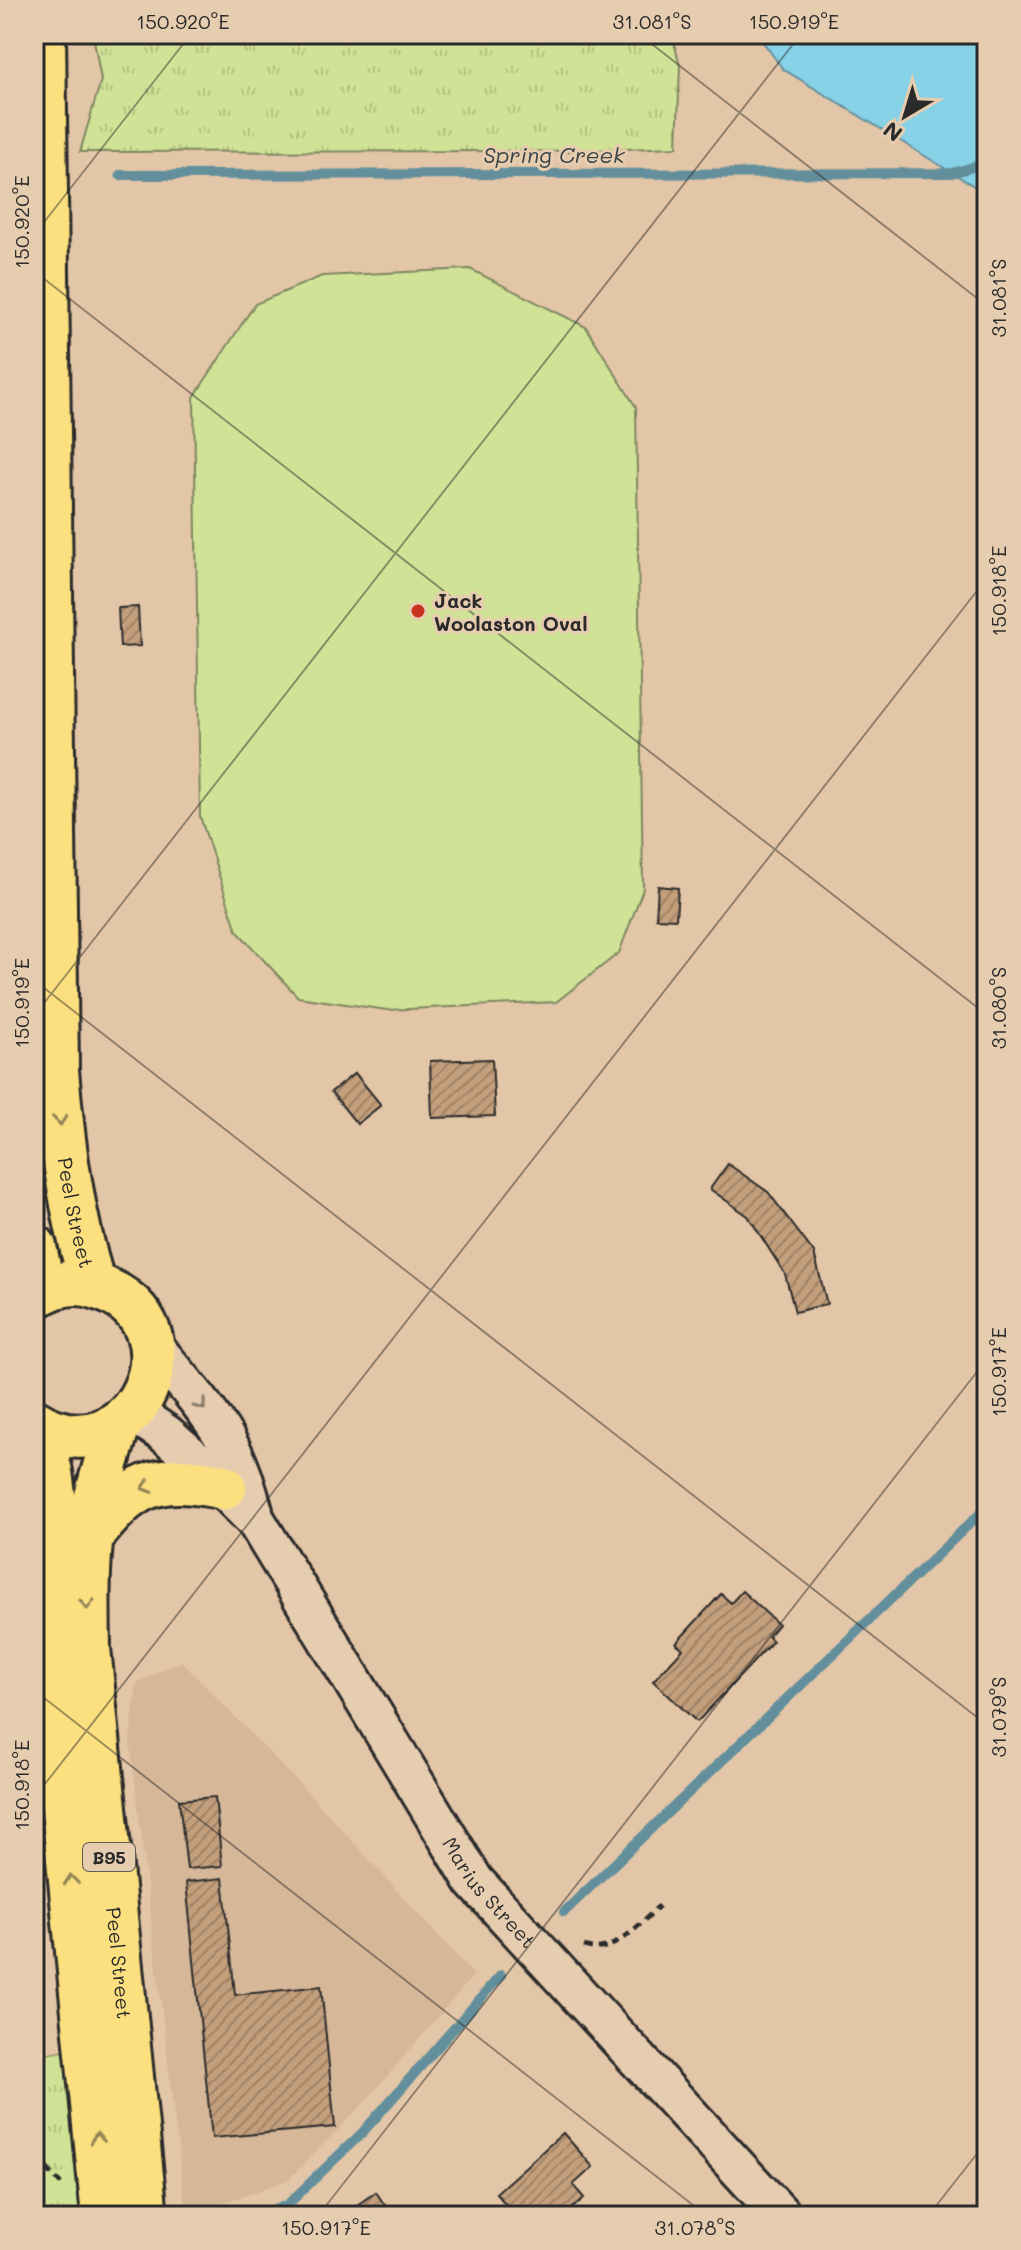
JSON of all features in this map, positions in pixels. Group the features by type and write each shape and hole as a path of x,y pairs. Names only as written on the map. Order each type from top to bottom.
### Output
{"main road":[{"name":"Peel Street","path":"43,34 56,1070 69,1190 79,1241 93,1285"},
{"path":"34,1247 39,1294 74,1283 110,1291 137,1313 152,1345"},
{"name":"B95","path":"35,1424 58,1433 80,1436 98,1433 126,1418 146,1392 153,1369 152,1345"},
{"name":"Peel Street","path":"126,1418 96,1498 87,1587 88,1648 145,2216"},
{"name":"Peel Street","path":"35,1424 50,1472 53,1495 48,1600 51,1676 104,2216"},
{"path":"90,1538 112,1510 134,1491 157,1482 178,1481 224,1487"}],"street":[{"name":"Marius Street","path":"152,1345 200,1402 226,1441 241,1471 256,1521"},
{"name":"Marius Street","path":"126,1418 167,1435 256,1521 474,1881 782,2216"}],"path":[{"path":"572,1942 594,1950 617,1943 659,1906"}],"shaded area":[{"path":"181,1661 313,1798 474,1975 364,2103 288,2180 186,2216 130,1739 137,1683"}],"green space":[{"path":"93,34 672,34 680,66 677,147 571,151 80,152 101,80"},
{"name":"Jack Woolaston Oval","path":"470,269 586,327 636,407 643,889 619,953 556,1002 387,1010 298,997 237,931 200,816 194,397 255,304 322,276"},
{"path":"82,2047 99,2216 34,2216 34,2056"}],"water":[{"path":"757,34 987,34 987,194 783,69"}],"building":[{"path":"138,607 140,646 120,647 118,608"},
{"path":"658,886 678,888 676,919 656,918"},
{"path":"492,1059 495,1116 432,1118 430,1061"},
{"path":"355,1073 381,1105 357,1124 331,1092"},
{"path":"728,1164 768,1192 814,1253 827,1304 795,1312 785,1274 748,1216 710,1189"},
{"path":"742,1591 778,1624 768,1636 773,1641 697,1722 653,1681 683,1649 676,1643 721,1594 731,1603"},
{"path":"215,1797 222,1866 187,1869 179,1800"},
{"path":"223,1878 235,1995 321,1986 335,2127 212,2138 186,1882"},
{"path":"563,2133 593,2167 573,2185 584,2198 564,2216 516,2216 496,2193"},
{"path":"376,2192 392,2216 341,2216"}],"waterway":[{"name":"Spring Creek","path":"120,175 952,173 987,163"},
{"path":"564,1912 987,1507"},
{"path":"252,2216 287,2205 362,2133 501,1975"}],"place":[{"name":"Jack Woolaston Oval","path":"418,611"}]}
